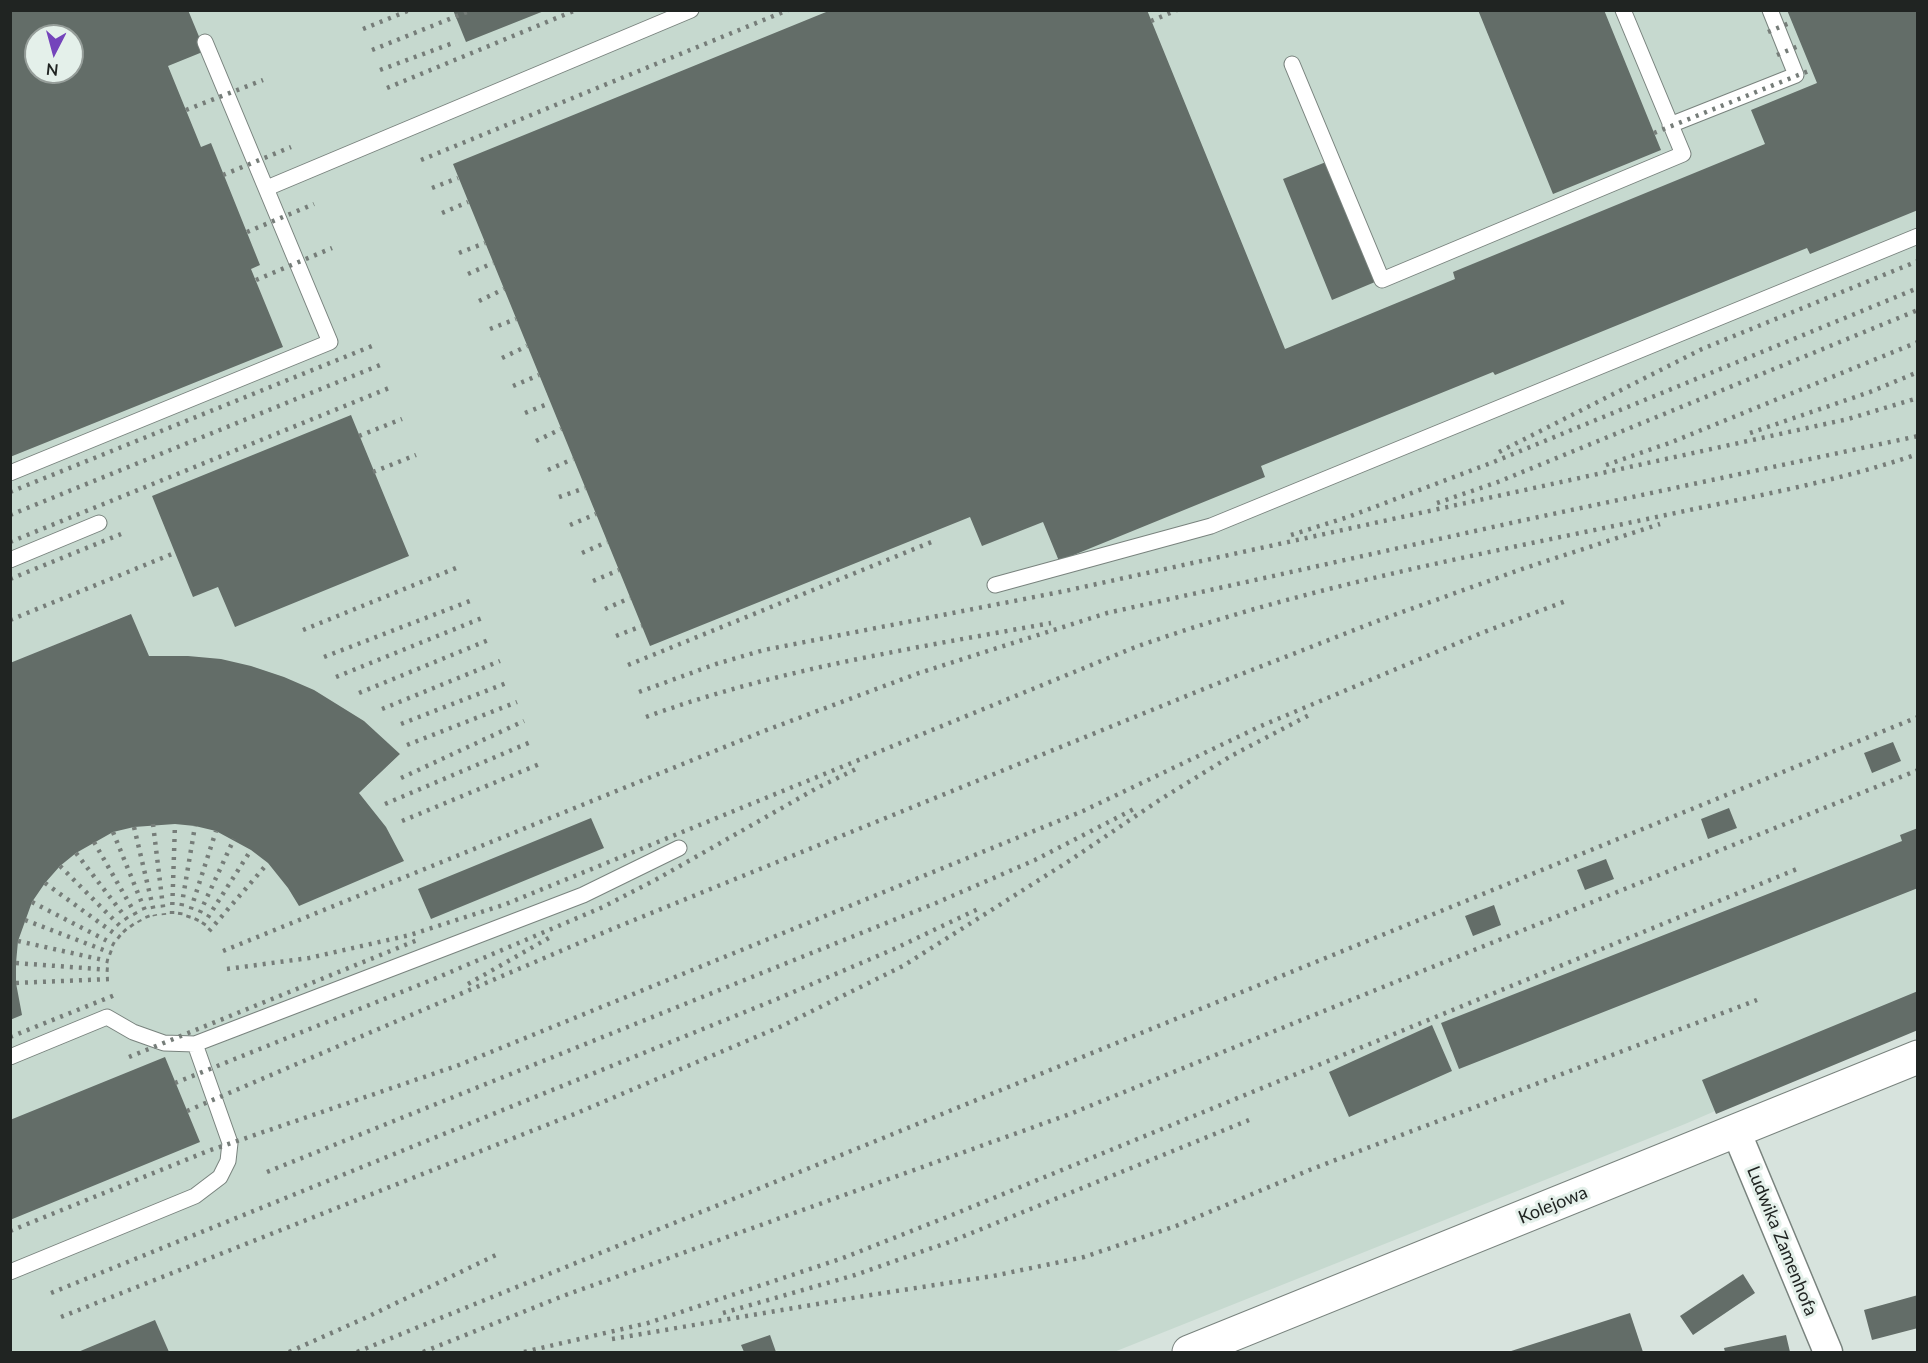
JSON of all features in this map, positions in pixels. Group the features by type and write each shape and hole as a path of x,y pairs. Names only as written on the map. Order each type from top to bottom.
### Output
{"street":[{"name":"Kolejowa","path":"1189,1353 1917,1057"},
{"name":"Ludwika Zamenhofa","path":"1736,1131 1828,1353"}],"lane":[{"path":"267,188 691,10"},
{"path":"1292,64 1382,280 1683,154 1623,10"},
{"path":"1670,125 1796,75 1770,10"},
{"path":"10,473 330,342 205,42"},
{"path":"995,585 1211,526 1917,236"},
{"path":"10,560 99,524"},
{"path":"10,1058 107,1017 133,1032 164,1043 195,1044 583,895 679,848"},
{"path":"10,1272 195,1196 220,1177 228,1161 230,1143 195,1044"}],"shaded area":[{"path":"11,11 1917,11 1917,1024 1685,1124 1114,1352 11,1352 11,671 145,646 130,614 11,663","holes":["320,694 364,722 400,754 367,786"]}],"building":[{"path":"10,10 188,10 205,51 168,66 201,147 211,143 260,265 251,269 283,347 10,457"},
{"path":"453,10 544,10 544,11 466,42"},
{"path":"831,10 1147,10 1285,349 1455,279 1453,272 1765,144 1751,110 1817,83 1787,10 1918,10 1918,210 1810,254 1807,248 1495,375 1493,372 1261,466 1265,477 1059,561 1043,522 982,546 970,517 650,646 453,164"},
{"path":"1478,10 1604,10 1661,150 1553,194"},
{"path":"1326,162 1375,282 1332,300 1283,179"},
{"path":"351,415 409,556 235,627 218,587 193,597 152,496"},
{"path":"131,614 149,656 221,659 251,666 314,690 364,721 400,754 359,793 386,827 404,861 299,906 268,863 251,850 216,831 175,824 134,827 113,832 76,853 60,866 32,902 18,941 16,963 16,983 22,1015 10,1020 10,663"},
{"path":"1893,742 1901,761 1872,773 1864,753"},
{"path":"1729,808 1737,828 1708,839 1701,819"},
{"path":"591,818 604,848 431,919 418,889"},
{"path":"1918,828 1918,888 1459,1069 1441,1023 1902,841 1900,835"},
{"path":"1606,859 1614,879 1585,890 1577,870"},
{"path":"1494,905 1501,925 1473,936 1465,916"},
{"path":"1918,991 1918,1030 1716,1114 1702,1080"},
{"path":"1432,1025 1452,1071 1349,1117 1329,1072"},
{"path":"165,1057 200,1142 10,1220 10,1120"},
{"path":"1743,1274 1755,1293 1693,1335 1680,1316"},
{"path":"1918,1295 1918,1328 1872,1340 1864,1310"},
{"path":"1630,1313 1643,1352 1508,1352"},
{"path":"155,1320 169,1352 78,1352"},
{"path":"770,1335 776,1352 744,1352 741,1345"},
{"path":"1786,1335 1790,1352 1725,1352 1724,1348"}],"railway":[{"path":"363,29 410,10"},
{"path":"372,50 472,10"},
{"path":"387,88 576,10"},
{"path":"421,160 788,10"},
{"path":"1151,21 1177,10"},
{"path":"1768,32 1792,22"},
{"path":"380,70 453,43"},
{"path":"1777,55 1801,45"},
{"path":"1654,133 1811,70"},
{"path":"186,110 263,80"},
{"path":"223,175 291,147"},
{"path":"432,188 458,178"},
{"path":"442,213 468,202"},
{"path":"247,232 314,204"},
{"path":"459,253 485,243"},
{"path":"256,280 332,248"},
{"path":"1499,452 1702,349 1918,261"},
{"path":"468,274 493,263"},
{"path":"1291,535 1348,517 1491,463 1918,288"},
{"path":"479,301 504,289"},
{"path":"1437,503 1498,482 1918,310"},
{"path":"490,329 516,319"},
{"path":"1606,465 1672,442 1918,342"},
{"path":"10,492 372,346"},
{"path":"502,358 527,346"},
{"path":"10,515 380,365"},
{"path":"1750,433 1870,392 1918,372"},
{"path":"513,386 539,375"},
{"path":"10,542 389,388"},
{"path":"639,692 716,664 764,650 1065,591 1848,419 1918,398"},
{"path":"525,413 550,403"},
{"path":"359,436 402,419"},
{"path":"536,441 561,429"},
{"path":"223,951 764,731 919,673 1107,613 1520,521 1918,436"},
{"path":"227,969 309,958 410,935 506,904 1133,648 1198,626 1264,606 1397,572 1793,488 1856,473 1918,454"},
{"path":"373,472 416,455"},
{"path":"548,470 573,459"},
{"path":"559,497 585,488"},
{"path":"570,525 596,514"},
{"path":"187,1111 612,929 1216,684 1380,620 1525,568 1660,524"},
{"path":"10,579 121,534"},
{"path":"628,665 934,541"},
{"path":"582,553 607,542"},
{"path":"10,620 172,554"},
{"path":"303,630 461,566"},
{"path":"593,581 619,570"},
{"path":"605,609 630,598"},
{"path":"324,657 475,599"},
{"path":"10,1231 208,1151 459,1065 1083,811 1261,726 1484,632 1566,601"},
{"path":"336,677 482,618"},
{"path":"646,717 745,686 847,661 1051,623"},
{"path":"616,636 642,626"},
{"path":"359,693 491,639"},
{"path":"382,709 500,661"},
{"path":"401,724 509,682"},
{"path":"407,745 517,702"},
{"path":"61,1317 577,1113 782,1026 903,966 1069,861 1161,799 1231,756 1313,713"},
{"path":"357,1352 1918,717"},
{"path":"401,778 524,721"},
{"path":"385,804 533,741"},
{"path":"402,821 542,763"},
{"path":"175,1083 434,979 603,907 817,788 858,768"},
{"path":"423,1352 563,1296 1070,1114 1918,770"},
{"path":"267,1172 936,903 1035,860 1134,809"},
{"path":"153,824 164,915"},
{"path":"172,914 175,824"},
{"path":"180,915 195,826"},
{"path":"134,827 155,916"},
{"path":"188,918 216,831"},
{"path":"113,832 148,918"},
{"path":"196,921 234,839"},
{"path":"94,842 140,922"},
{"path":"203,925 251,850"},
{"path":"76,853 133,927"},
{"path":"209,931 268,863"},
{"path":"60,866 127,933"},
{"path":"524,1352 648,1323 843,1258 1797,869"},
{"path":"45,883 122,939"},
{"path":"32,902 117,946"},
{"path":"51,1293 777,999 894,949 978,909"},
{"path":"25,920 114,954"},
{"path":"468,984 554,935"},
{"path":"129,1057 420,939"},
{"path":"18,941 112,962"},
{"path":"16,963 111,970"},
{"path":"16,983 111,979"},
{"path":"10,1037 115,995"},
{"path":"612,1339 993,1276 1084,1257 1176,1226 1312,1169 1757,1000"},
{"path":"723,1313 855,1275 952,1241 1249,1120"},
{"path":"289,1352 496,1255"}]}
